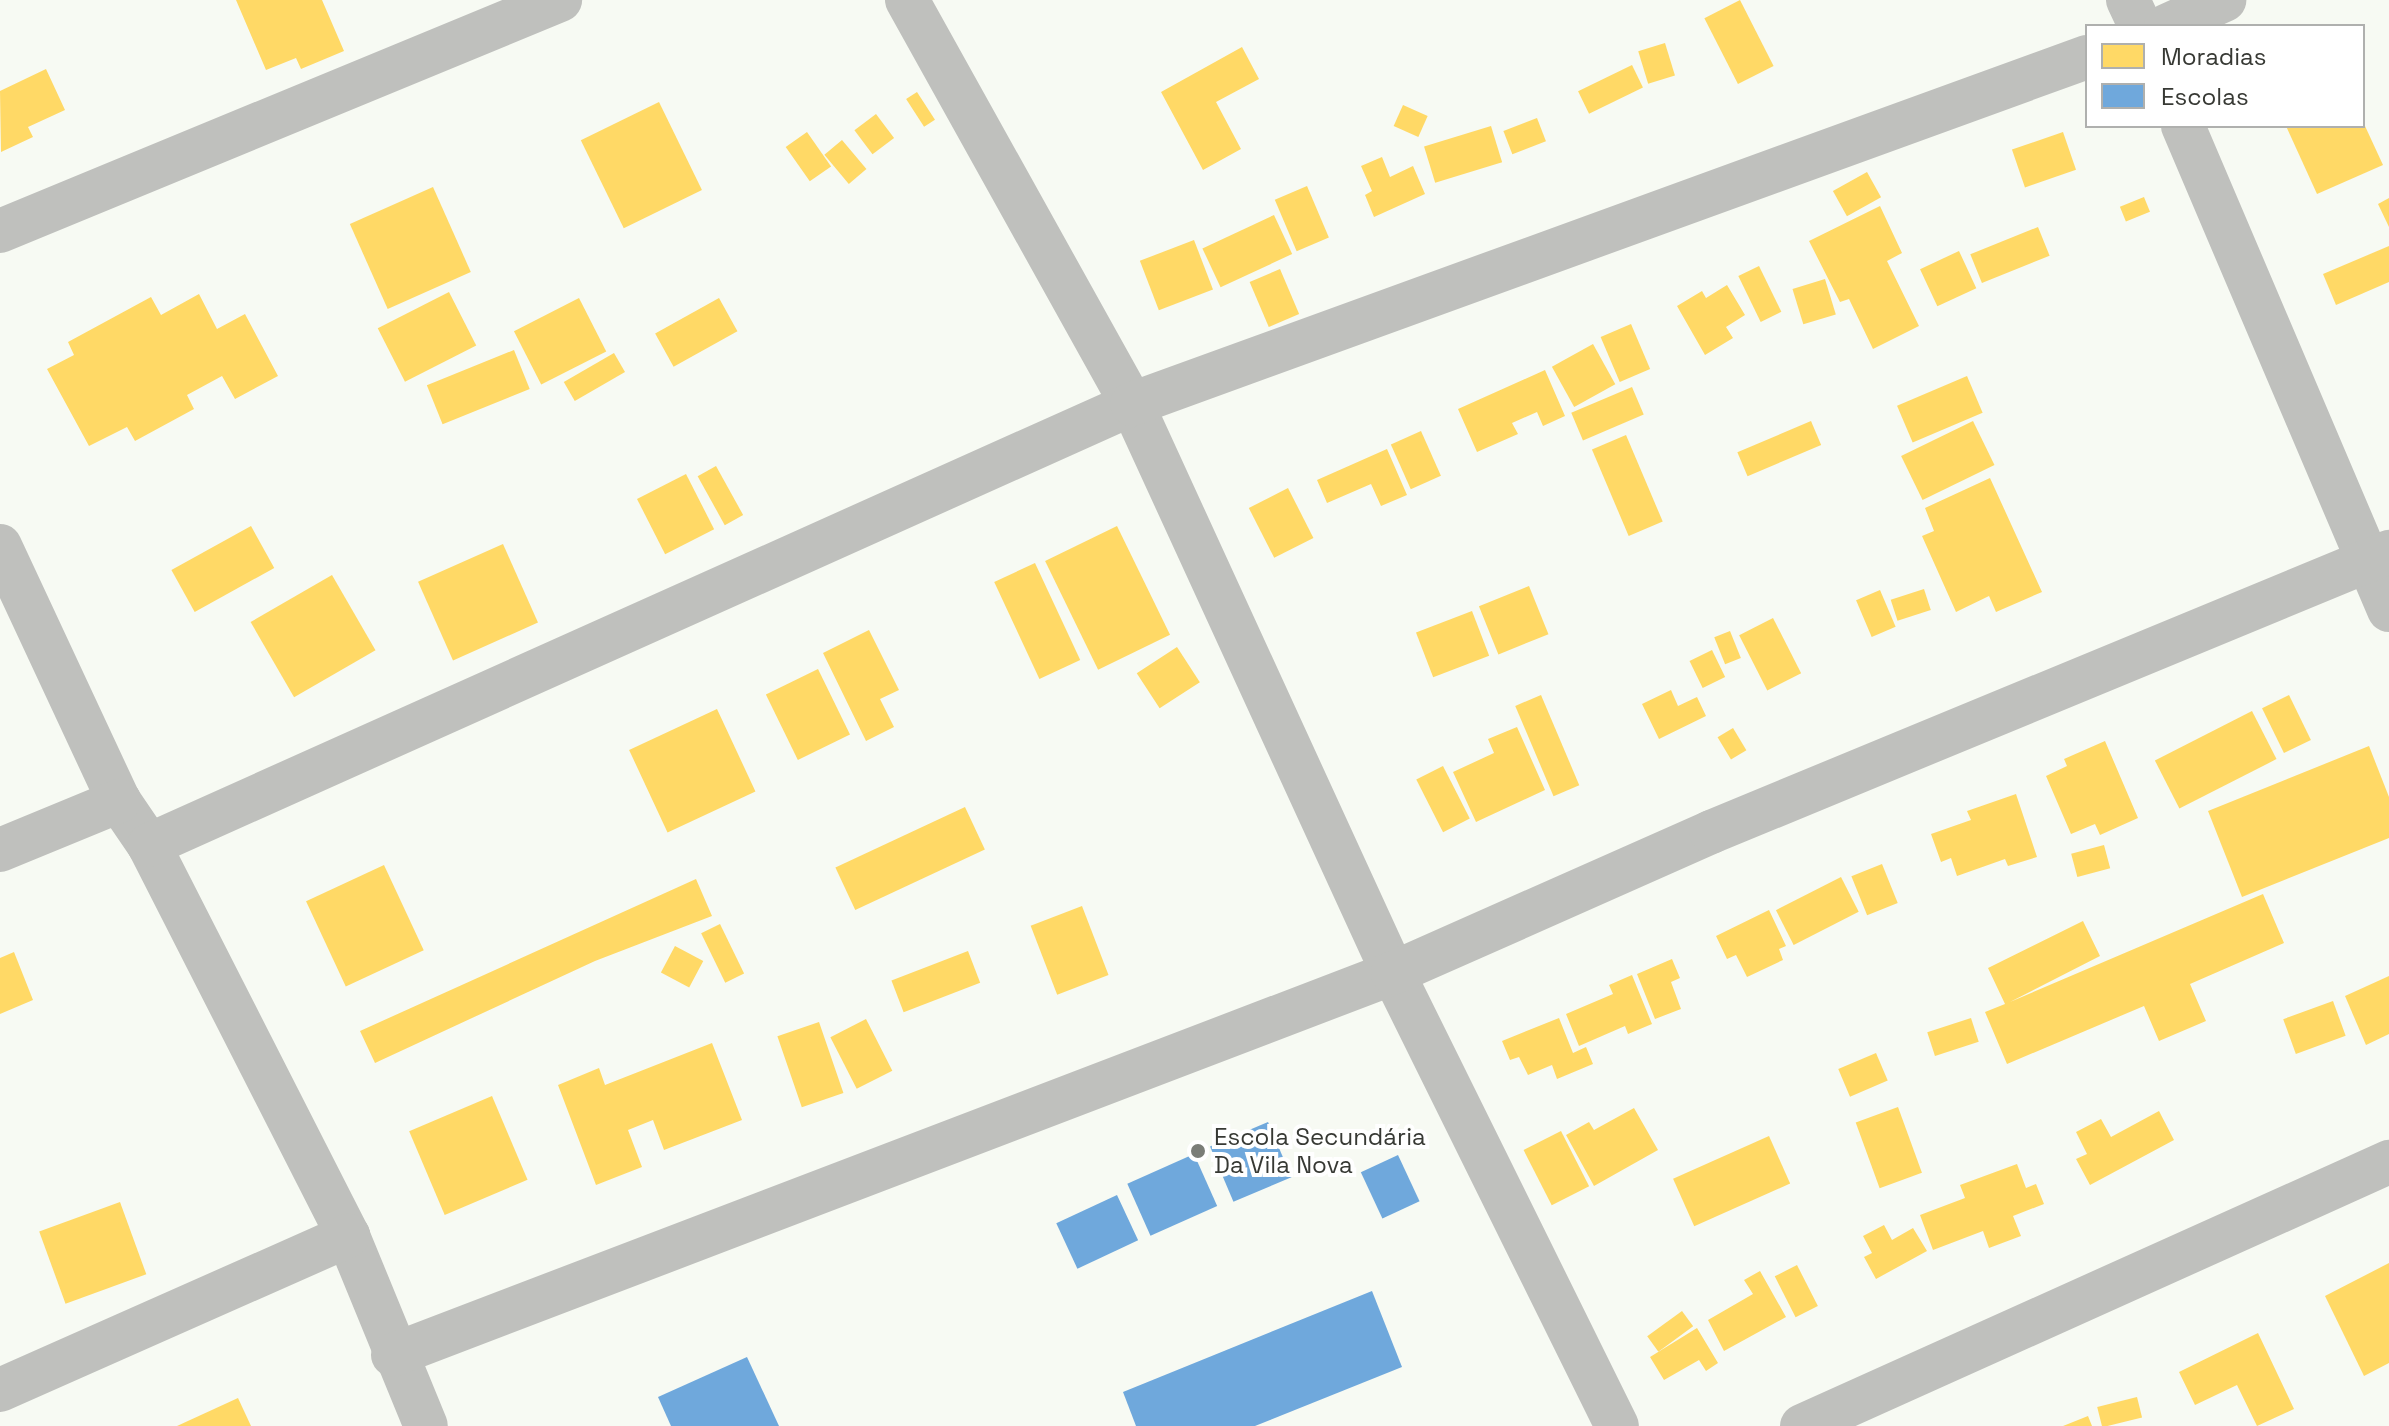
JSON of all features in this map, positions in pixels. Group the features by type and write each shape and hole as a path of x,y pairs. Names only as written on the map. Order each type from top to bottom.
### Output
{"street":[{"path":"0,231 560,0"},
{"path":"907,0 1132,404 1393,973 1617,1426"},
{"path":"2128,0 2139,24"},
{"path":"2170,24 2224,0"},
{"path":"149,845 1132,404 2085,58"},
{"path":"2184,128 2377,557 2389,610"},
{"path":"0,546 119,801 149,845 348,1236 393,1355 426,1426"},
{"path":"393,1355 1393,973 1711,832 2377,557"},
{"path":"0,850 119,801"},
{"path":"1802,1426 2389,1162"},
{"path":"0,1390 348,1236"}],"building: Moradias":[{"path":"236,0 322,0 344,51 301,69 296,58 266,70"},
{"path":"1740,0 1774,66 1738,84 1704,18"},
{"path":"1665,43 1675,76 1648,84 1638,51"},
{"path":"1242,47 1259,79 1216,102 1241,149 1203,170 1161,92"},
{"path":"1632,65 1643,87 1589,114 1578,91"},
{"path":"46,69 65,110 28,127 33,137 1,152 0,91"},
{"path":"917,92 935,120 924,127 906,99"},
{"path":"659,102 702,190 624,228 581,140"},
{"path":"1403,105 1428,116 1418,137 1394,126"},
{"path":"876,114 894,138 872,154 854,130"},
{"path":"1537,118 1546,141 1512,154 1503,131"},
{"path":"1491,126 1502,162 1435,183 1424,146"},
{"path":"2365,126 2383,165 2317,194 2287,128"},
{"path":"807,132 831,166 810,181 786,147"},
{"path":"2063,132 2076,170 2025,187 2012,150"},
{"path":"842,140 866,169 849,184 824,155"},
{"path":"1382,157 1390,177 1413,166 1425,194 1374,217 1365,195 1372,191 1361,166"},
{"path":"1867,172 1881,197 1847,216 1833,191"},
{"path":"1307,186 1329,238 1297,251 1275,200"},
{"path":"433,187 471,272 388,309 350,224"},
{"path":"2144,197 2150,212 2126,222 2120,207"},
{"path":"2389,198 2389,227 2378,204"},
{"path":"1880,206 1902,253 1887,261 1919,326 1873,349 1849,299 1840,302 1809,241"},
{"path":"1274,215 1292,254 1221,287 1202,248"},
{"path":"2038,227 2050,256 1982,283 1970,254"},
{"path":"1194,240 1213,289 1159,310 1140,261"},
{"path":"2389,246 2389,282 2336,305 2323,274"},
{"path":"1959,251 1976,288 1937,306 1920,269"},
{"path":"1759,266 1781,312 1761,322 1738,276"},
{"path":"1280,269 1299,314 1269,327 1250,282"},
{"path":"1825,279 1836,314 1803,324 1792,289"},
{"path":"1727,285 1745,315 1726,327 1733,338 1705,355 1677,306 1702,291 1706,298"},
{"path":"449,292 476,345 405,382 378,328"},
{"path":"199,294 217,329 245,314 278,376 235,399 222,376 187,395 194,409 135,441 127,427 89,446 47,369 74,355 68,342 151,297 161,315"},
{"path":"579,298 606,351 541,385 514,331"},
{"path":"719,298 737,331 674,367 655,333"},
{"path":"1631,324 1650,369 1620,382 1601,337"},
{"path":"1593,344 1615,384 1574,407 1552,367"},
{"path":"514,350 530,389 443,424 427,385"},
{"path":"614,353 625,372 575,401 564,382"},
{"path":"1545,370 1565,416 1543,426 1537,412 1512,423 1518,434 1477,452 1458,409"},
{"path":"1967,376 1983,413 1913,443 1897,406"},
{"path":"1632,387 1644,415 1583,440 1571,413"},
{"path":"1811,421 1821,445 1748,476 1737,452"},
{"path":"1973,421 1994,465 1923,500 1901,456"},
{"path":"1421,431 1441,476 1411,489 1391,444"},
{"path":"1626,435 1663,522 1629,536 1592,449"},
{"path":"1387,449 1407,495 1381,506 1371,484 1327,503 1317,480"},
{"path":"716,466 743,515 725,525 698,476"},
{"path":"686,474 714,529 665,554 637,499"},
{"path":"1990,478 2042,592 1996,612 1989,596 1956,612 1922,536 1934,531 1925,508"},
{"path":"1288,488 1313,538 1274,558 1249,508"},
{"path":"251,526 274,568 195,612 171,570"},
{"path":"1117,526 1170,635 1098,670 1045,561"},
{"path":"503,544 538,623 453,660 418,582"},
{"path":"1035,563 1080,660 1039,679 994,582"},
{"path":"332,575 376,650 294,697 251,622"},
{"path":"1529,586 1548,634 1498,654 1479,606"},
{"path":"1924,589 1931,610 1898,621 1891,600"},
{"path":"1880,590 1896,627 1872,637 1856,600"},
{"path":"1472,611 1489,656 1433,677 1416,633"},
{"path":"1773,618 1801,673 1767,690 1739,635"},
{"path":"869,630 899,690 880,699 894,727 866,741 823,653"},
{"path":"1730,631 1741,658 1725,664 1714,637"},
{"path":"1177,647 1200,682 1160,708 1137,673"},
{"path":"1712,650 1725,677 1703,688 1690,661"},
{"path":"818,669 850,735 798,760 766,694"},
{"path":"1671,690 1678,706 1697,697 1706,716 1659,739 1642,704"},
{"path":"1541,695 1579,785 1554,796 1515,706"},
{"path":"2289,695 2311,740 2284,753 2262,708"},
{"path":"717,709 755,791 668,832 629,750"},
{"path":"2252,711 2277,759 2179,809 2155,760"},
{"path":"1517,727 1545,790 1476,822 1453,772 1494,753 1488,739"},
{"path":"1733,728 1746,750 1731,760 1718,737"},
{"path":"2105,741 2138,818 2100,835 2095,824 2071,834 2046,776 2067,766 2064,759"},
{"path":"2369,746 2389,797 2389,838 2242,897 2208,811"},
{"path":"1443,766 1470,819 1443,832 1416,780"},
{"path":"2016,794 2037,857 2008,866 2005,859 1957,876 1951,858 1941,862 1931,834 1971,820 1967,811"},
{"path":"965,807 985,850 855,910 835,867"},
{"path":"2104,845 2110,868 2077,877 2071,854"},
{"path":"1882,864 1898,903 1867,915 1851,876"},
{"path":"384,865 424,950 346,987 306,901"},
{"path":"1841,877 1859,912 1794,945 1776,910"},
{"path":"696,879 712,916 595,961 375,1063 360,1031"},
{"path":"2263,894 2284,943 2190,984 2206,1021 2159,1041 2144,1006 2007,1064 1985,1012 2005,1004 1988,968 2083,921 2100,956 2010,1002"},
{"path":"1082,906 1109,975 1057,995 1031,926"},
{"path":"1769,910 1786,946 1779,949 1783,960 1747,977 1736,955 1727,959 1716,936"},
{"path":"720,924 744,973 725,983 701,933"},
{"path":"675,946 703,961 689,988 661,972"},
{"path":"968,951 980,983 904,1012 891,980"},
{"path":"14,952 33,1000 0,1014 0,958"},
{"path":"1672,959 1680,978 1671,982 1681,1009 1655,1019 1637,974"},
{"path":"1632,975 1652,1024 1628,1034 1625,1026 1579,1046 1566,1014 1613,994 1609,985"},
{"path":"2389,976 2389,1034 2366,1045 2345,996"},
{"path":"2333,1001 2346,1036 2296,1054 2283,1019"},
{"path":"1559,1018 1573,1053 1586,1047 1593,1064 1557,1079 1552,1065 1528,1075 1519,1057 1510,1060 1502,1041"},
{"path":"1971,1018 1979,1042 1935,1056 1927,1032"},
{"path":"866,1019 892,1071 857,1089 830,1037"},
{"path":"819,1022 843,1093 802,1107 777,1036"},
{"path":"712,1043 742,1120 664,1150 653,1120 628,1130 642,1167 596,1185 558,1085 599,1068 605,1085"},
{"path":"1876,1053 1888,1081 1850,1097 1838,1069"},
{"path":"492,1096 528,1180 445,1215 409,1131"},
{"path":"1898,1107 1922,1173 1880,1188 1856,1122"},
{"path":"1634,1108 1658,1150 1594,1186 1566,1135 1589,1122 1594,1130"},
{"path":"2159,1111 2174,1140 2090,1185 2076,1159 2087,1154 2076,1132 2101,1119 2111,1137"},
{"path":"1561,1131 1589,1186 1552,1205 1524,1150"},
{"path":"1769,1136 1790,1184 1694,1226 1673,1179"},
{"path":"2017,1164 2026,1188 2036,1184 2044,1204 2013,1216 2021,1236 1989,1248 1983,1231 1933,1250 1920,1215 1965,1198 1960,1185"},
{"path":"120,1202 146,1274 66,1304 39,1231"},
{"path":"1884,1225 1892,1240 1913,1228 1927,1251 1876,1279 1864,1257 1872,1253 1863,1236"},
{"path":"2389,1263 2389,1363 2364,1376 2325,1296"},
{"path":"1797,1265 1818,1306 1796,1317 1775,1276"},
{"path":"1760,1271 1786,1317 1724,1351 1708,1320 1753,1294 1744,1280"},
{"path":"1682,1311 1693,1326 1658,1352 1647,1336"},
{"path":"1697,1328 1718,1363 1706,1371 1699,1360 1664,1380 1650,1357"},
{"path":"2258,1333 2294,1409 2257,1426 2237,1385 2195,1405 2179,1372"},
{"path":"2137,1397 2142,1417 2102,1426 2097,1407"},
{"path":"238,1398 251,1426 177,1426"},
{"path":"2088,1416 2092,1426 2063,1426"}],"building: Escolas":[{"path":"1268,1122 1291,1177 1233,1202 1210,1147"},
{"path":"1194,1154 1217,1206 1150,1236 1127,1184"},
{"path":"1398,1155 1420,1201 1382,1219 1361,1172"},
{"path":"1117,1195 1138,1240 1077,1269 1056,1223"},
{"path":"1372,1291 1402,1367 1255,1426 1136,1426 1123,1392"},
{"path":"747,1357 779,1426 671,1426 658,1397"}],"place":[{"name":"Escola Secundária Da Vila Nova","path":"1198,1151"}]}
